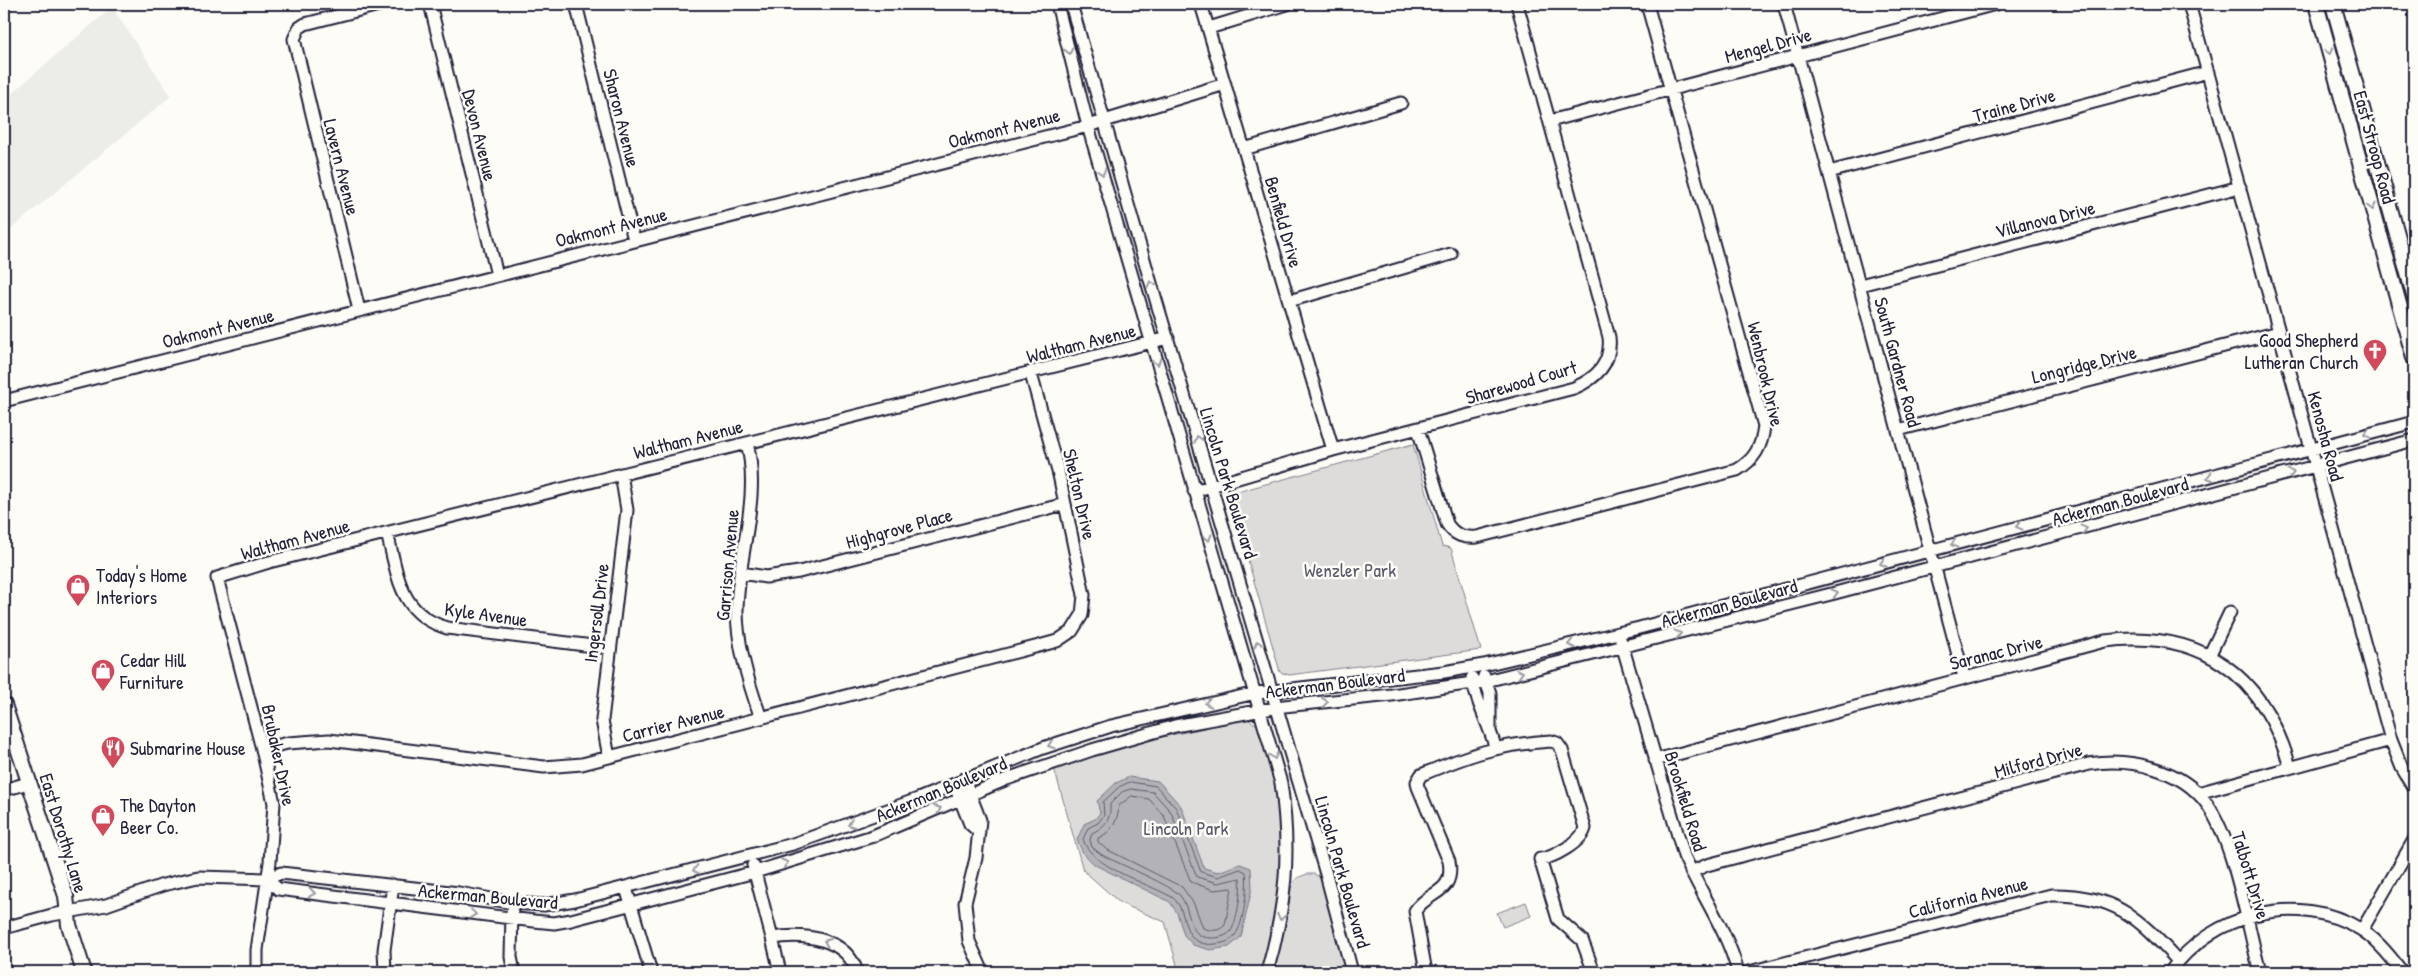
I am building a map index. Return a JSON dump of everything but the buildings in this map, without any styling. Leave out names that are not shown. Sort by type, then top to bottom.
[{"type":"main road","name":"East Stroop Road","points":[[2316,4],[2414,358]]},
{"type":"main road","name":"East Stroop Road","points":[[2333,4],[2414,295]]},
{"type":"main road","name":"East Dorothy Lane","points":[[4,705],[66,896],[69,925],[84,972]]},
{"type":"street","name":"Lavern Avenue","points":[[360,310],[294,45],[296,33],[305,24],[383,4]]},
{"type":"street","name":"Devon Avenue","points":[[430,4],[497,275]]},
{"type":"street","name":"Sharon Avenue","points":[[576,4],[634,240]]},
{"type":"street","name":"Lincoln Park Boulevard","points":[[1056,4],[1088,126],[1281,783],[1287,848],[1284,895],[1279,928],[1267,972]]},
{"type":"street","name":"Lincoln Park Boulevard","points":[[1071,4],[1326,874],[1352,972]]},
{"type":"street","name":"Benfield Drive","points":[[1202,4],[1333,450]]},
{"type":"street","points":[[1208,28],[1287,4]]},
{"type":"street","name":"Sharewood Court","points":[[1194,491],[1333,450],[1574,388],[1597,375],[1606,364],[1609,353],[1609,337],[1517,4]]},
{"type":"street","name":"Wenbrook Drive","points":[[1418,429],[1447,524],[1454,533],[1468,538],[1737,470],[1753,457],[1763,438],[1764,426],[1647,4]]},
{"type":"street","name":"South Gardner Road","points":[[1784,4],[1964,677]]},
{"type":"street","name":"Mengel Drive","points":[[1550,121],[1996,4]]},
{"type":"street","name":"Kenosha Road","points":[[2189,4],[2391,740],[2402,768],[2414,788]]},
{"type":"street","name":"Traine Drive","points":[[1829,172],[2208,72]]},
{"type":"street","name":"Oakmont Avenue","points":[[4,401],[1088,126],[1225,84]]},
{"type":"street","points":[[1244,149],[1401,103]]},
{"type":"street","name":"Villanova Drive","points":[[1860,285],[2240,187]]},
{"type":"street","points":[[1289,301],[1451,254]]},
{"type":"street","name":"Longridge Drive","points":[[1898,430],[2279,332]]},
{"type":"street","name":"Waltham Avenue","points":[[217,578],[269,562],[1031,374],[1168,338]]},
{"type":"street","name":"Shelton Drive","points":[[1031,374],[1054,453],[1084,594],[1082,616],[1078,623]]},
{"type":"street","name":"Ackerman Boulevard","points":[[4,928],[106,905],[163,885],[198,877],[267,879],[281,873],[459,893],[513,903],[544,905],[626,888],[750,856],[824,834],[1043,748],[1111,726],[1256,693],[1476,666],[1618,633],[2414,422]]},
{"type":"street","name":"Ackerman Boulevard","points":[[267,879],[278,889],[512,919],[554,922],[630,906],[755,872],[873,836],[1040,767],[1175,726],[1276,707],[1486,681],[1623,648],[2063,534],[2414,440]]},
{"type":"street","name":"Garrison Avenue","points":[[747,443],[753,475],[737,610],[742,651],[761,718]]},
{"type":"street","name":"Ingersoll Drive","points":[[608,757],[602,720],[609,648],[627,510],[621,474]]},
{"type":"street","name":"Highgrove Place","points":[[741,573],[766,577],[799,572],[1065,504]]},
{"type":"street","name":"Kyle Avenue","points":[[387,533],[405,596],[414,611],[433,624],[447,628],[609,648]]},
{"type":"street","name":"Brubaker Drive","points":[[217,578],[262,749],[274,803],[267,879],[257,950],[257,972]]},
{"type":"street","points":[[2209,656],[2230,612]]},
{"type":"street","name":"Carrier Avenue","points":[[262,749],[288,743],[329,740],[544,767],[582,764],[1056,641],[1072,631],[1078,623]]},
{"type":"street","name":"Brookfield Road","points":[[1618,633],[1684,856],[1723,928],[1732,948],[1738,972]]},
{"type":"street","name":"Saranac Drive","points":[[1655,760],[1964,677],[2105,641],[2126,639],[2170,642],[2188,646],[2209,656],[2233,672],[2258,697],[2278,730],[2290,767]]},
{"type":"street","points":[[1476,666],[1486,681],[1490,693],[1490,730]]},
{"type":"street","points":[[1476,666],[1473,684],[1482,716],[1490,730],[1495,747]]},
{"type":"street","points":[[2198,793],[2391,740]]},
{"type":"street","points":[[1426,972],[1415,911],[1446,885],[1451,870],[1450,861],[1418,787],[1418,779],[1421,775],[1454,761],[1495,747],[1551,741],[1562,750],[1585,828],[1584,832],[1557,854],[1540,859],[1558,919],[1582,940],[1594,972]]},
{"type":"street","name":"Milford Drive","points":[[1691,872],[1707,865],[2096,763],[2129,763],[2148,766],[2180,781],[2198,793]]},
{"type":"street","points":[[959,781],[965,797],[970,824],[979,832],[976,858],[965,903],[969,941],[983,972]]},
{"type":"street","points":[[4,790],[28,783]]},
{"type":"street","name":"Talbott Drive","points":[[2198,793],[2215,818],[2226,846],[2260,972]]},
{"type":"street","points":[[2362,930],[2414,840]]},
{"type":"street","points":[[750,856],[780,972]]},
{"type":"street","points":[[385,972],[384,950],[392,885]]},
{"type":"street","points":[[626,888],[651,972]]},
{"type":"street","name":"California Avenue","points":[[1749,972],[2032,898],[2059,895],[2087,897],[2121,909],[2148,928],[2178,961]]},
{"type":"street","points":[[513,903],[511,957],[514,972]]},
{"type":"street","points":[[2170,972],[2178,961],[2204,937],[2222,927],[2246,918],[2271,912],[2305,911],[2324,914],[2362,930],[2383,949],[2402,972]]},
{"type":"street","points":[[772,938],[805,936],[825,940],[846,954],[857,972]]},
{"type":"shaded area","points":[[112,7],[171,96],[4,235],[4,100]]},
{"type":"green space","name":"Wenzler Park","points":[[1413,444],[1442,546],[1451,548],[1481,650],[1289,675],[1280,672],[1229,494]]},
{"type":"green space","name":"Lincoln Park","points":[[1247,719],[1259,726],[1268,755],[1276,784],[1282,832],[1282,855],[1277,902],[1262,972],[1179,972],[1165,922],[1120,903],[1083,870],[1054,768],[1138,742]]},
{"type":"green space","points":[[1307,874],[1314,874],[1321,878],[1348,972],[1272,972],[1283,932],[1292,884],[1297,878]]},
{"type":"green space","points":[[1526,902],[1531,916],[1503,927],[1497,913]]},
{"type":"water","points":[[1129,777],[1158,781],[1181,806],[1204,868],[1218,872],[1240,864],[1251,868],[1252,888],[1241,937],[1229,947],[1210,950],[1193,945],[1184,935],[1177,913],[1170,902],[1095,865],[1083,853],[1077,840],[1084,824],[1095,819],[1100,813],[1097,801],[1116,783]]},
{"type":"place","name":"Good Shepherd Lutheran Church","points":[[2375,372]]},
{"type":"place","name":"Today's Home Interiors","points":[[78,607]]},
{"type":"place","name":"Cedar Hill Furniture","points":[[103,692]]},
{"type":"place","name":"Submarine House","points":[[113,769]]},
{"type":"place","name":"The Dayton Beer Co.","points":[[103,837]]}]
